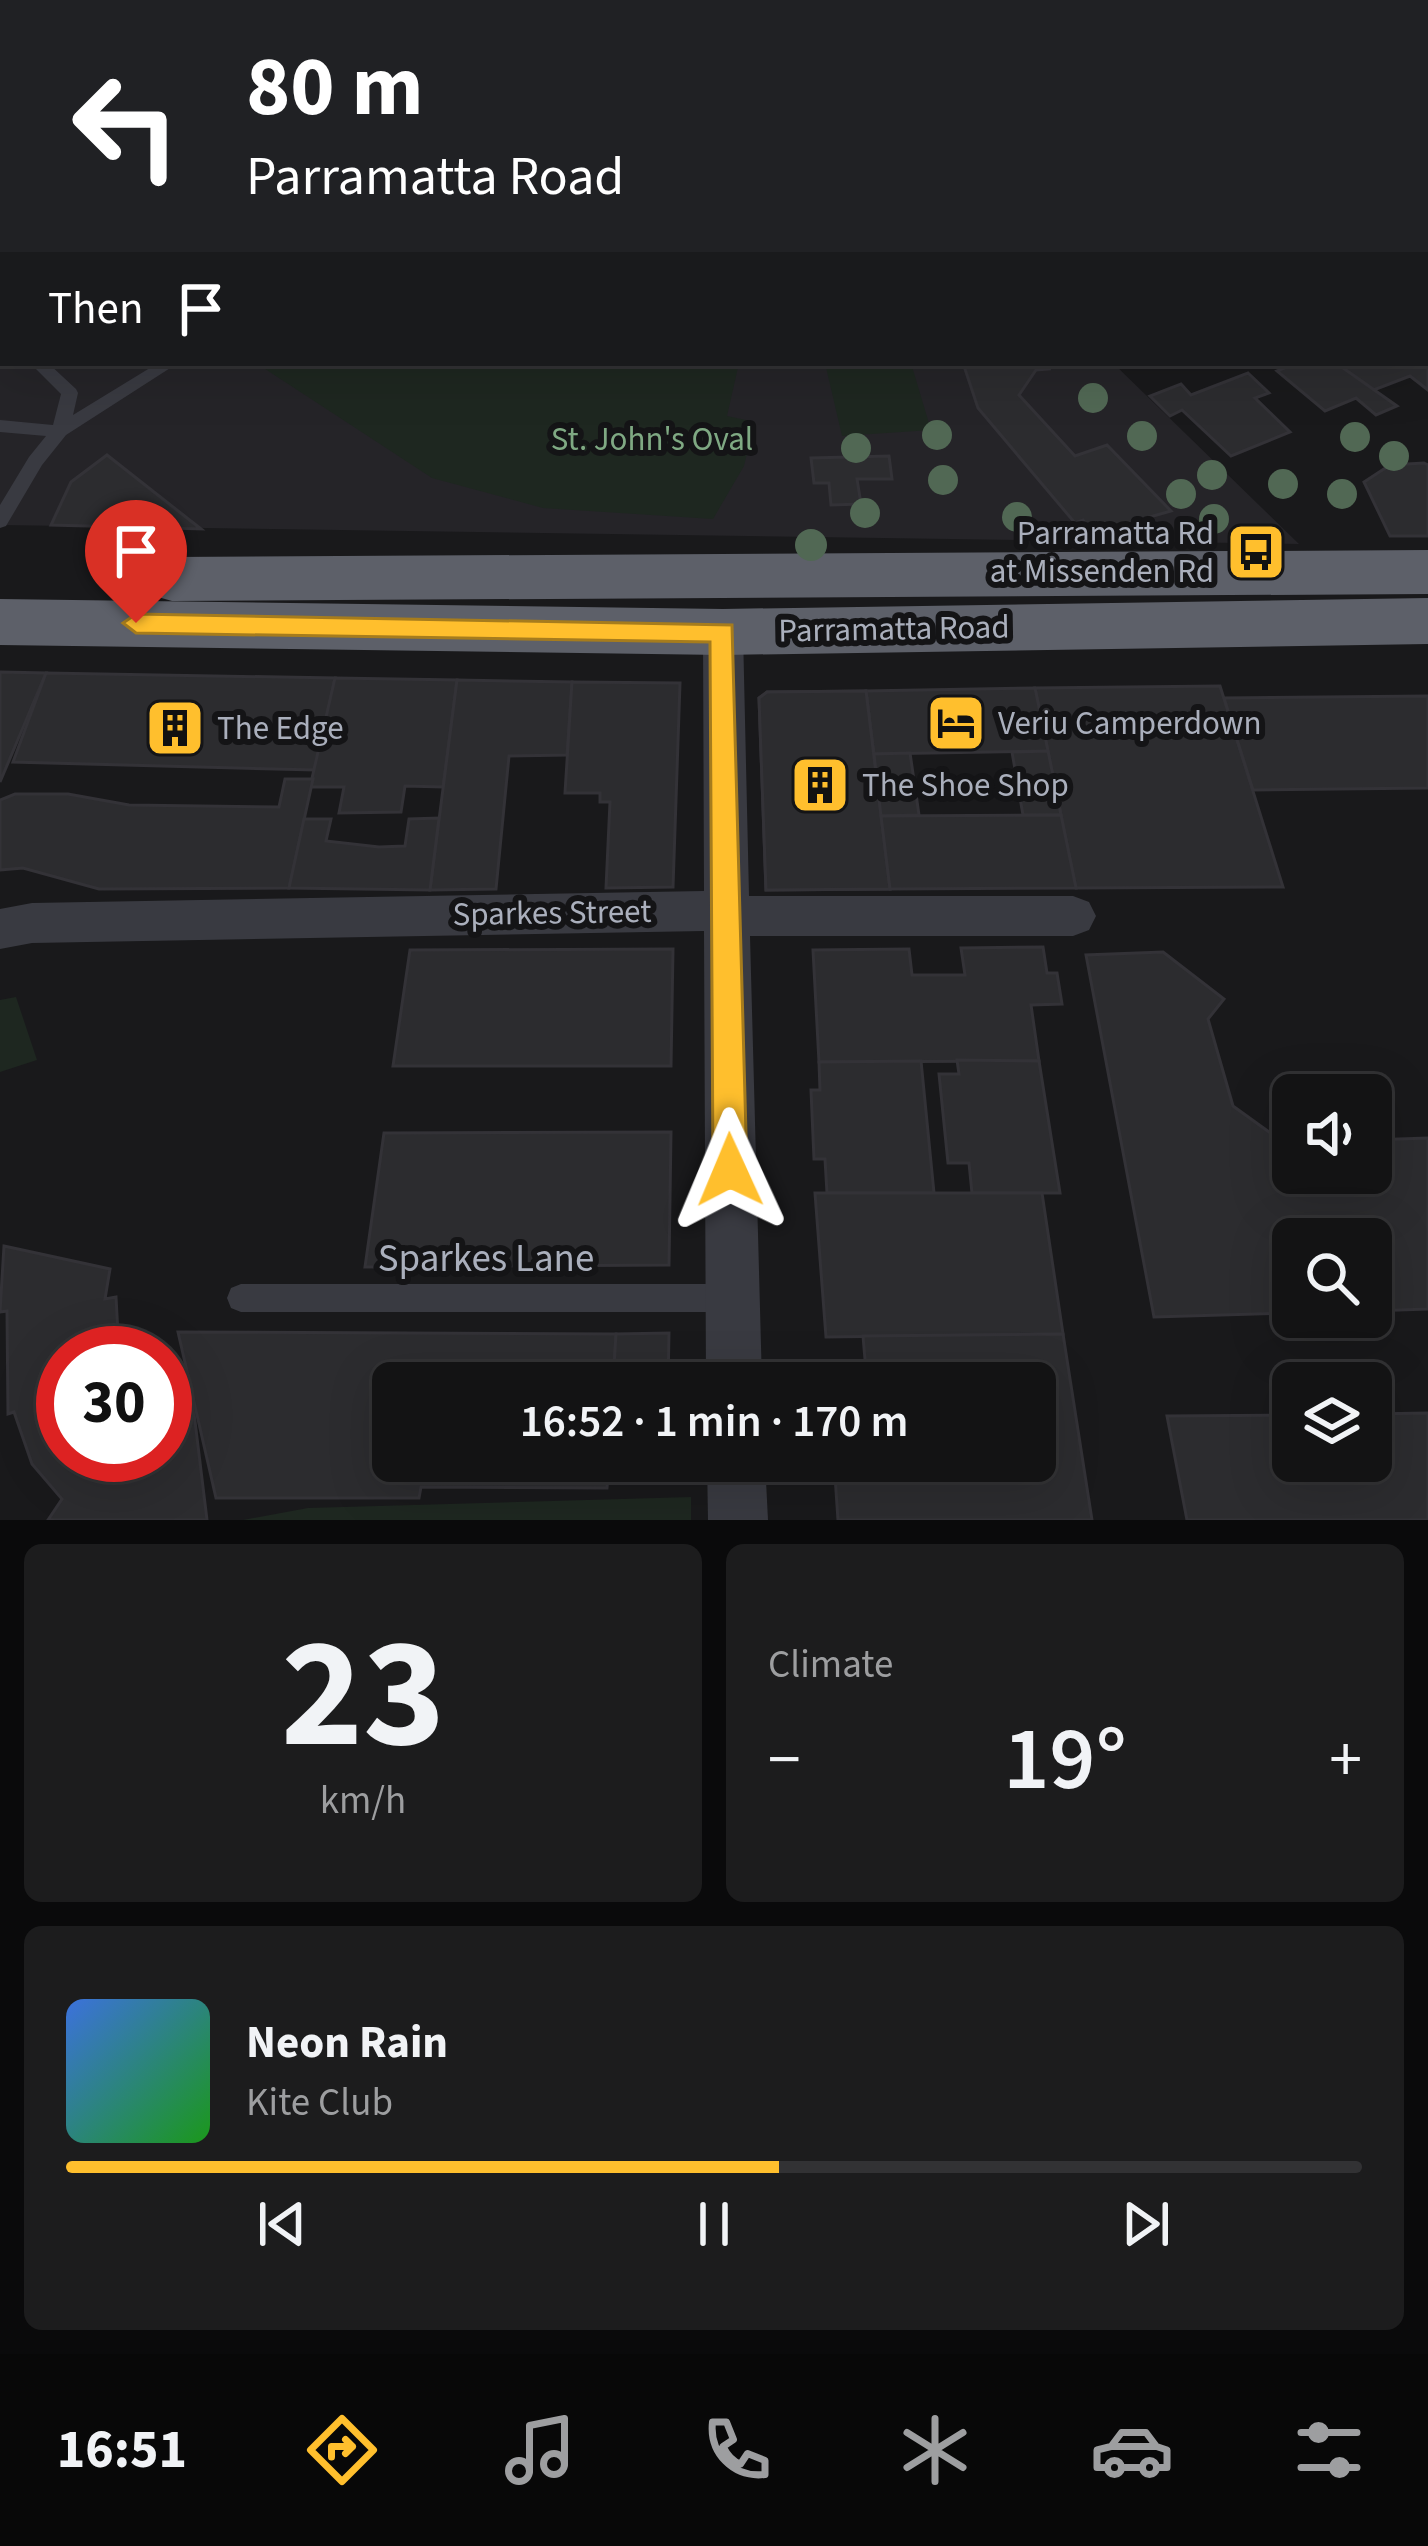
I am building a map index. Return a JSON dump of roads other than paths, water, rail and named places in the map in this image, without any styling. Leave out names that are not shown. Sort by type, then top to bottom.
[{"type":"highway","name":"Parramatta Road","points":[[0,576],[683,579],[1428,572]]},
{"type":"highway","name":"Parramatta Road","points":[[0,622],[723,632],[1428,621]]},
{"type":"street","points":[[723,632],[733,1362]]},
{"type":"street","name":"Sparkes Street","points":[[16,926],[727,914],[1073,916]]},
{"type":"street","points":[[737,1482],[738,1520]]},
{"type":"lane","points":[[41,366],[70,393],[60,431]]},
{"type":"lane","points":[[0,521],[35,460],[60,431],[165,366]]},
{"type":"lane","points":[[0,426],[60,431]]},
{"type":"lane","name":"Sparkes Lane","points":[[241,1298],[731,1298]]},
{"type":"place","name":"Parramatta Rd at Missenden Rd","points":[[1256,552]]},
{"type":"place","name":"Veriu Camperdown","points":[[956,723]]},
{"type":"place","name":"The Edge","points":[[175,728]]},
{"type":"place","name":"The Shoe Shop","points":[[820,785]]},
{"type":"park label","name":"St. John's Oval","points":[[652,439]]}]
